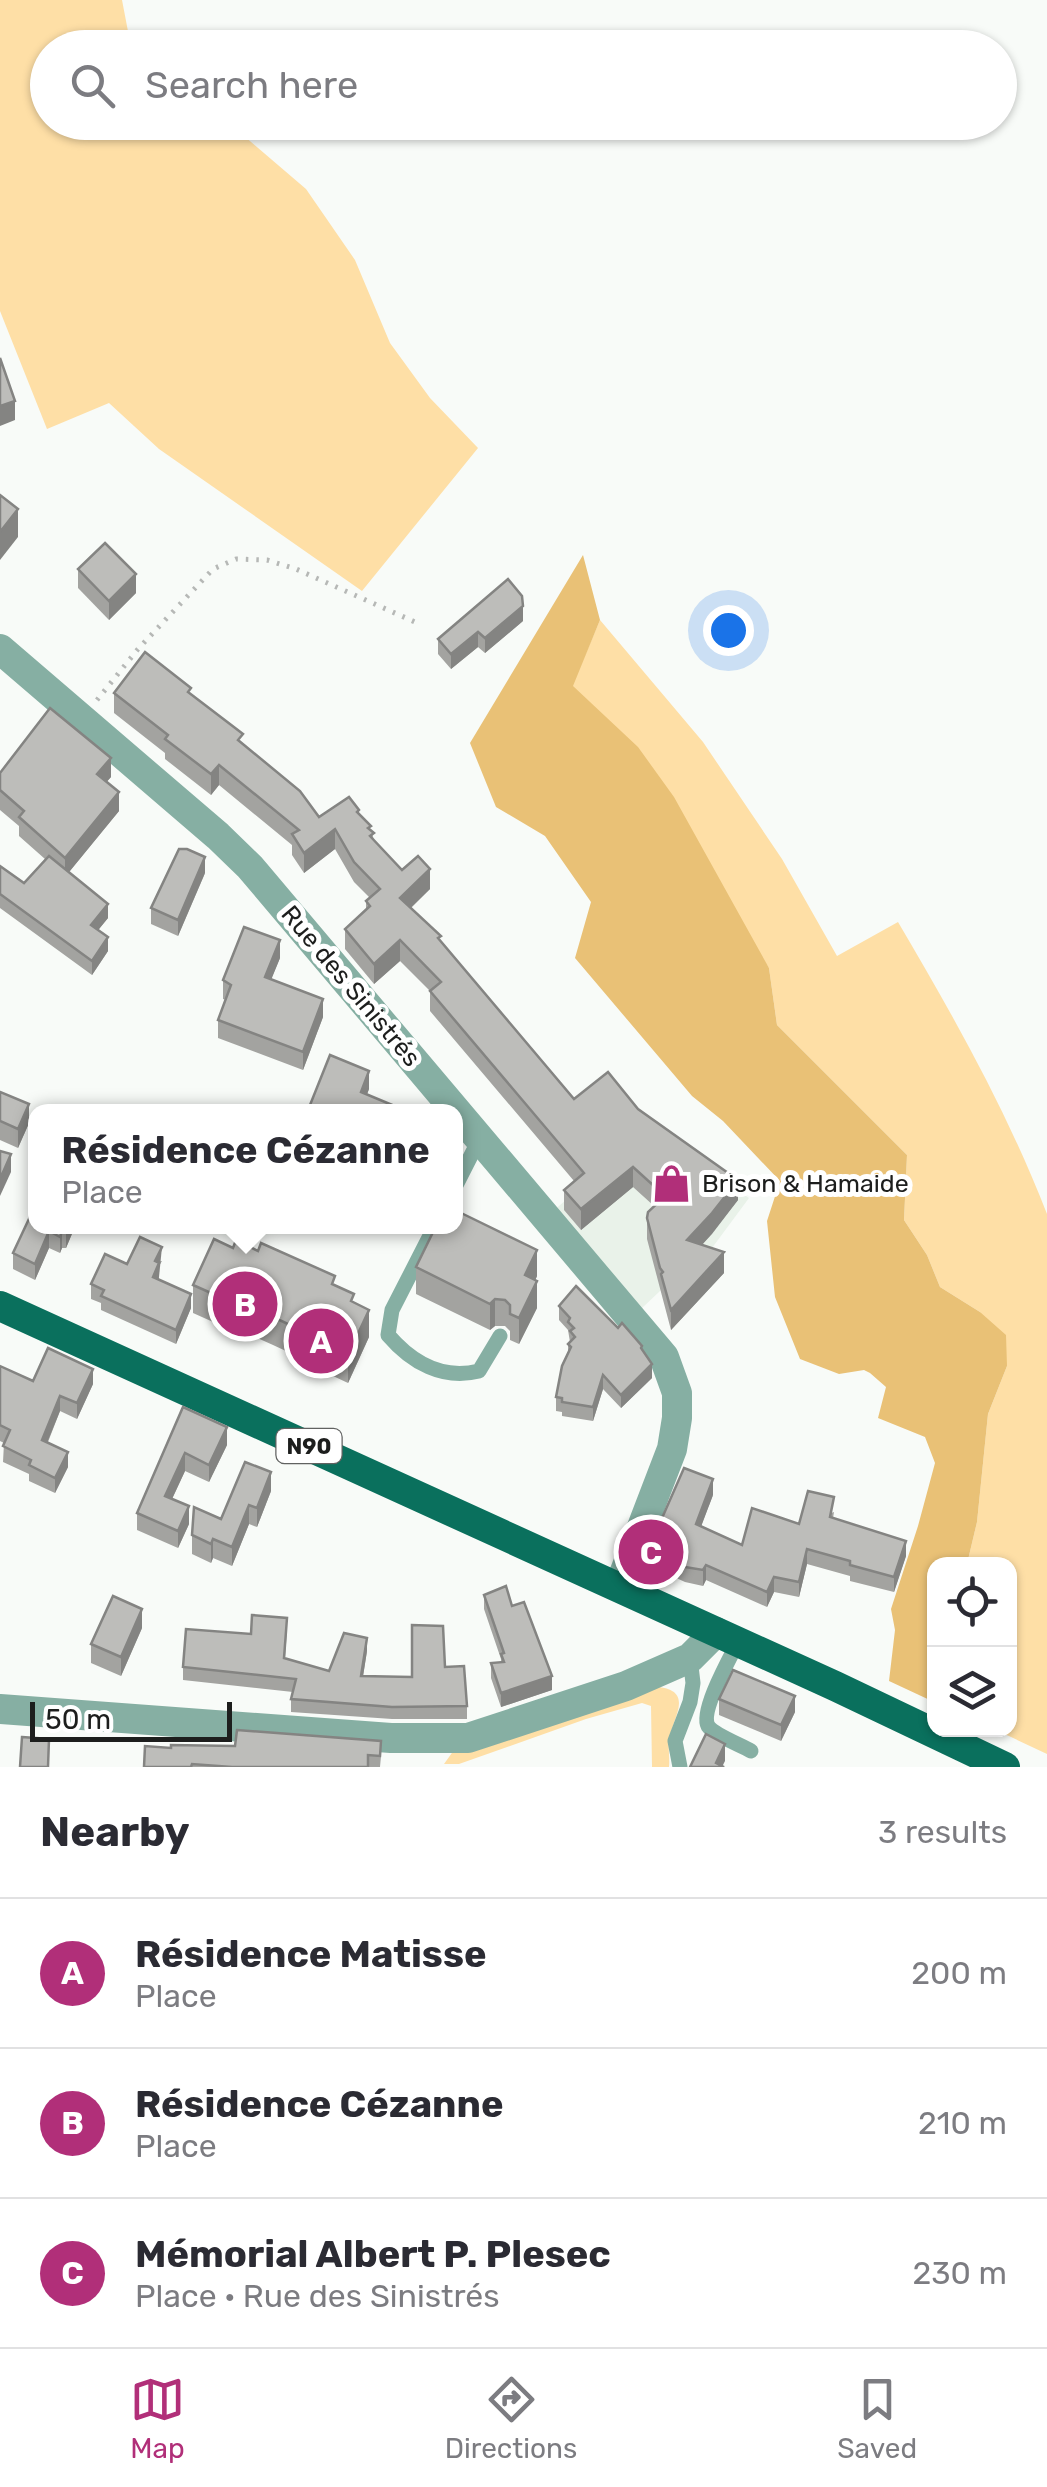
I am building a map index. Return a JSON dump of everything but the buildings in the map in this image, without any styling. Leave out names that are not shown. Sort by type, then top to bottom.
[{"type":"main road","name":"N90","points":[[0,1306],[1005,1767]]},
{"type":"street","name":"Rue des Sinistrés","points":[[0,648],[250,867],[451,1104]]},
{"type":"street","name":"Rue des Sinistrés","points":[[463,1118],[664,1357],[676,1394],[672,1449],[618,1587]]},
{"type":"street","points":[[0,1709],[391,1738],[468,1738],[626,1686],[727,1637]]},
{"type":"lane","points":[[463,1171],[480,1138]]},
{"type":"lane","points":[[431,1234],[392,1310],[388,1335],[403,1352],[428,1366],[462,1375],[480,1370],[500,1336]]},
{"type":"lane","points":[[727,1637],[706,1712],[708,1725],[751,1750]]},
{"type":"lane","points":[[680,1767],[675,1741],[690,1702],[690,1658]]},
{"type":"path","points":[[83,718],[138,649],[213,569],[236,559],[267,560],[296,569],[415,622]]},
{"type":"shaded area","points":[[0,0],[122,0],[128,30],[30,30],[30,140],[249,140],[306,189],[355,260],[390,343],[430,398],[478,448],[362,591],[159,449],[109,403],[47,429],[0,311]]},
{"type":"shaded area","points":[[583,555],[600,620],[573,686],[638,747],[674,797],[769,968],[777,1025],[907,1155],[904,1220],[927,1255],[940,1287],[980,1312],[1006,1335],[1007,1366],[988,1414],[977,1522],[969,1557],[927,1557],[927,1699],[889,1681],[895,1630],[891,1609],[935,1463],[925,1437],[878,1418],[886,1387],[870,1373],[864,1370],[839,1374],[800,1359],[775,1297],[767,1221],[780,1181],[723,1121],[692,1096],[575,958],[591,902],[545,836],[496,807],[470,743]]},
{"type":"shaded area","points":[[600,620],[703,742],[782,859],[837,956],[898,922],[979,1065],[1015,1138],[1047,1214],[1047,1754],[1011,1737],[1017,1737],[1017,1557],[969,1557],[977,1522],[988,1414],[1007,1366],[980,1312],[940,1287],[927,1255],[904,1220],[907,1155],[777,1025],[769,968],[572,686]]},
{"type":"shaded area","points":[[649,1130],[749,1198],[709,1252],[678,1274],[642,1308],[553,1211]]},
{"type":"shaded area","points":[[659,1687],[670,1690],[679,1700],[669,1741],[669,1767],[652,1767],[651,1706],[642,1703],[459,1764],[444,1764],[454,1750]]},
{"type":"place","name":"Brison & Hamaide","points":[[672,1183]]},
{"type":"place","name":"Résidence Cézanne","points":[[245,1304]]},
{"type":"place","name":"Résidence Matisse","points":[[321,1341]]},
{"type":"place","name":"Mémorial Albert P. Plesec","points":[[651,1552]]}]
